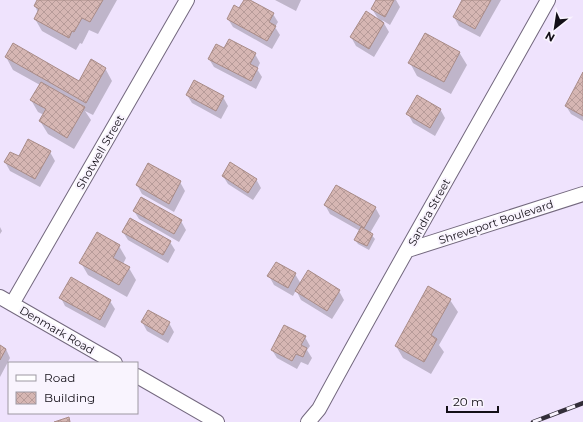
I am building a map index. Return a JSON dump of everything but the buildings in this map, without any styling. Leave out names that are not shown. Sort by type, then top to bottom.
[{"type":"street","name":"Shotwell Street","points":[[6,300],[187,0]]},
{"type":"street","name":"Sandra Street","points":[[308,422],[319,409],[373,309],[408,250],[548,0]]},
{"type":"street","name":"Shreveport Boulevard","points":[[408,250],[583,194]]},
{"type":"street","name":"Denmark Road","points":[[6,300],[113,362]]},
{"type":"street","points":[[138,377],[217,422]]},
{"type":"railway","points":[[533,422],[583,403]]}]
